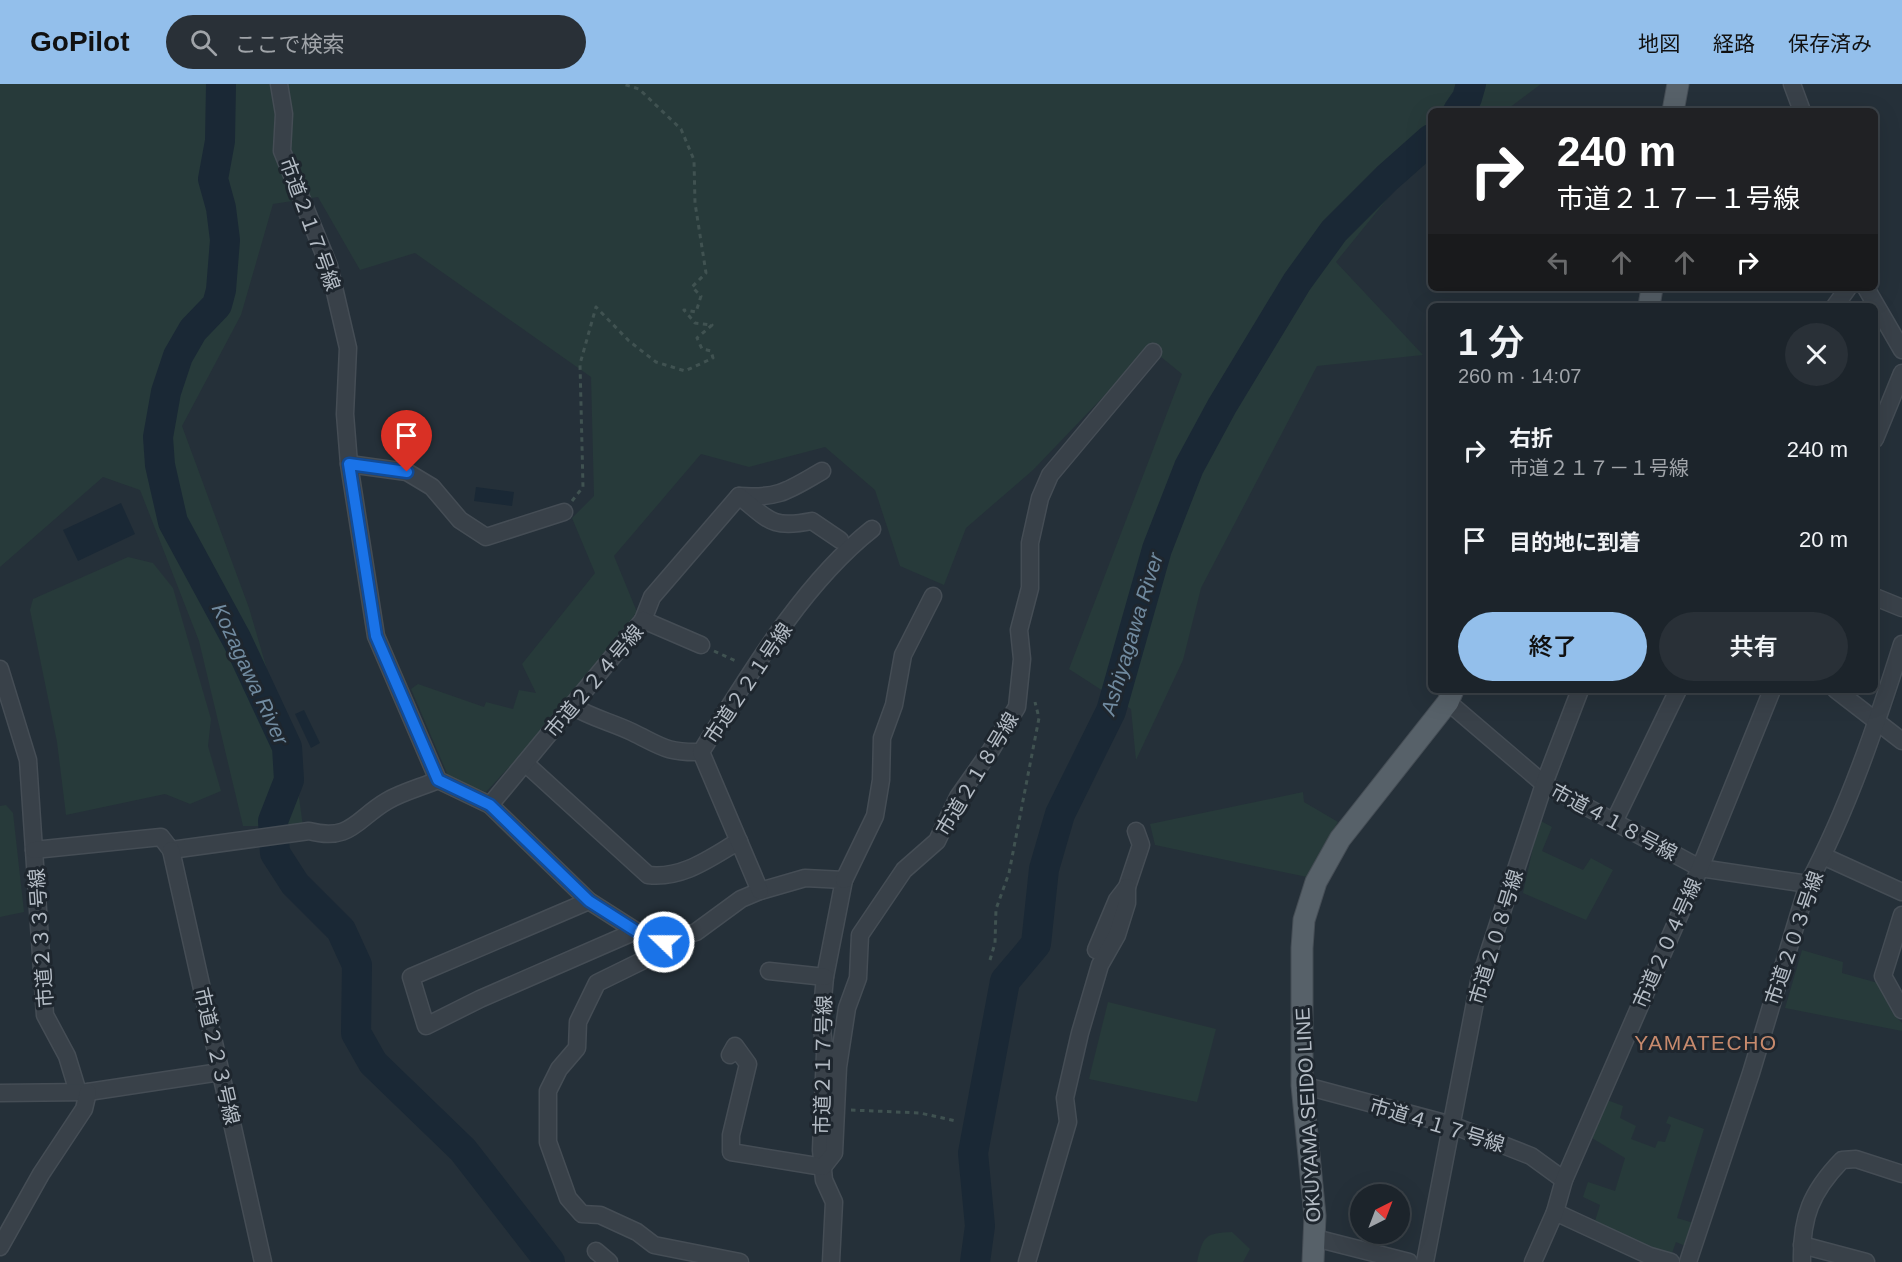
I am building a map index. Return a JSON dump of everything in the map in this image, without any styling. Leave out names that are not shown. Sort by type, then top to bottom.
[{"type":"main road","points":[[1674,108],[1678,84]]},
{"type":"main road","name":"OKUYAMA SEIDO LINE","points":[[1313,1262],[1315,1238],[1302,1085],[1304,920],[1316,882],[1340,839],[1450,696]]},
{"type":"street","name":"市道２１７号線","points":[[279,84],[284,114],[282,151],[329,266],[348,348],[345,414],[349,464],[376,636],[438,780]]},
{"type":"street","points":[[1792,84],[1801,108]]},
{"type":"street","points":[[1878,309],[1902,350]]},
{"type":"street","name":"市道２１８号線","points":[[823,1167],[834,1153],[838,1067],[847,1008],[858,978],[860,935],[904,870],[938,841],[958,797],[992,750],[1017,707],[1022,659],[1019,630],[1030,588],[1030,543],[1040,498],[1050,475],[1153,352]]},
{"type":"street","points":[[1878,432],[1902,373]]},
{"type":"street","points":[[349,464],[407,472],[432,488],[460,520],[486,537],[564,512]]},
{"type":"street","points":[[742,492],[764,498],[783,493],[822,471]]},
{"type":"street","points":[[742,492],[774,523],[788,526],[812,521],[840,540]]},
{"type":"street","points":[[643,620],[652,597],[742,492]]},
{"type":"street","name":"市道２２１号線","points":[[760,891],[701,752],[754,669],[819,580],[850,547],[872,529]]},
{"type":"street","name":"市道２１７号線","points":[[831,1262],[834,1202],[824,1180],[821,1150],[825,1054],[821,1020],[825,977],[844,880],[875,816],[881,780],[882,738],[894,705],[903,654],[933,596]]},
{"type":"street","points":[[1878,598],[1902,608]]},
{"type":"street","name":"市道２２４号線","points":[[490,805],[643,620],[701,645]]},
{"type":"street","name":"市道２０３号線","points":[[1688,1262],[1751,1073],[1808,884],[1823,856],[1878,722],[1902,645]]},
{"type":"street","name":"市道２３３号線","points":[[0,669],[28,760],[45,1015],[83,1092]]},
{"type":"street","name":"市道２０８号線","points":[[1425,1262],[1479,982],[1544,784],[1579,693]]},
{"type":"street","points":[[1614,822],[1677,693]]},
{"type":"street","name":"市道２０４号線","points":[[1533,1262],[1555,1212],[1564,1180],[1700,868],[1771,693]]},
{"type":"street","points":[[1840,693],[1902,741]]},
{"type":"street","name":"市道４１８号線","points":[[1450,696],[1544,784],[1700,868],[1808,884]]},
{"type":"street","points":[[572,706],[593,719],[631,731],[651,744],[677,753],[701,752]]},
{"type":"street","points":[[525,763],[648,875],[666,877],[685,871],[739,841]]},
{"type":"street","points":[[34,850],[161,837],[171,850],[309,831],[328,836],[357,825],[386,801],[438,780],[490,805],[589,901],[636,931],[664,942]]},
{"type":"street","points":[[1028,1262],[1068,1122],[1065,1098],[1080,1033],[1100,965],[1120,925],[1127,903],[1127,887],[1141,845],[1136,831]]},
{"type":"street","name":"市道２２３号線","points":[[171,850],[263,1262]]},
{"type":"street","points":[[1823,856],[1902,892]]},
{"type":"street","points":[[729,1261],[654,1245],[637,1232],[600,1215],[582,1214],[568,1198],[548,1142],[548,1091],[559,1070],[577,1048],[578,1022],[597,983],[650,957],[664,942],[696,932],[741,899],[760,891],[805,878],[844,880]]},
{"type":"street","points":[[589,901],[411,977],[426,1026],[480,999],[636,931]]},
{"type":"street","points":[[1901,924],[1884,976],[1902,1010]]},
{"type":"street","points":[[769,971],[825,977]]},
{"type":"street","points":[[730,1055],[735,1046],[748,1064],[731,1135],[731,1152],[823,1167]]},
{"type":"street","points":[[0,1093],[83,1092],[220,1072]]},
{"type":"street","name":"市道４１７号線","points":[[1302,1085],[1452,1125],[1532,1156],[1564,1180]]},
{"type":"street","points":[[0,1247],[41,1174],[84,1109],[83,1092]]},
{"type":"street","points":[[1803,1262],[1805,1217],[1821,1182],[1842,1160],[1856,1159],[1902,1174]]},
{"type":"street","points":[[1555,1212],[1650,1256],[1671,1262]]},
{"type":"street","points":[[822,1262],[831,1233]]},
{"type":"street","points":[[1315,1238],[1409,1262]]},
{"type":"street","points":[[1802,1245],[1866,1262]]},
{"type":"path","points":[[564,512],[583,487],[580,364],[596,307],[629,341],[656,362],[685,371],[713,358],[711,351],[702,348],[697,338],[712,326],[695,323],[684,310],[696,312],[701,296],[692,287],[706,273],[695,203],[693,160],[681,129],[639,89],[622,84]]},
{"type":"path","points":[[701,645],[754,669]]},
{"type":"path","points":[[990,960],[995,943],[996,909],[1009,873],[1039,718],[1030,686],[1020,679]]},
{"type":"path","points":[[837,1108],[920,1113],[956,1120]]},
{"type":"shaded area","points":[[0,84],[1541,84],[1509,108],[1428,108],[1428,162],[1405,177],[1336,262],[1423,355],[1317,366],[1201,588],[1183,660],[1136,760],[1131,709],[1069,669],[1182,374],[1150,348],[1033,470],[966,528],[944,585],[900,566],[875,490],[825,447],[749,467],[701,454],[614,556],[637,612],[550,723],[486,792],[449,778],[411,689],[418,684],[484,707],[486,702],[513,709],[519,690],[536,693],[522,664],[595,573],[572,518],[594,496],[591,377],[415,253],[360,270],[318,197],[273,204],[241,315],[182,426],[249,608],[294,762],[303,826],[243,826],[199,641],[140,490],[103,477],[0,567]]},
{"type":"shaded area","points":[[128,557],[153,563],[173,588],[211,719],[208,746],[221,791],[190,804],[165,794],[66,815],[57,742],[30,610],[33,599]]},
{"type":"shaded area","points":[[1303,792],[1304,802],[1338,822],[1307,877],[1155,845],[1150,824]]},
{"type":"shaded area","points":[[6,805],[13,813],[24,912],[0,917],[0,806]]},
{"type":"shaded area","points":[[1539,820],[1552,827],[1542,851],[1583,870],[1591,858],[1613,870],[1586,920],[1523,893]]},
{"type":"shaded area","points":[[1802,950],[1843,962],[1842,973],[1878,983],[1892,1012],[1902,1023],[1902,1031],[1785,1008]]},
{"type":"shaded area","points":[[1108,1002],[1216,1029],[1197,1102],[1089,1079]]},
{"type":"shaded area","points":[[1607,1100],[1623,1106],[1620,1118],[1636,1126],[1631,1139],[1655,1148],[1658,1141],[1665,1142],[1671,1125],[1666,1123],[1669,1116],[1704,1129],[1677,1218],[1697,1224],[1688,1247],[1676,1242],[1671,1256],[1595,1221],[1600,1205],[1583,1197],[1588,1182],[1615,1191],[1625,1158],[1592,1138]]},
{"type":"shaded area","points":[[1232,1232],[1250,1249],[1243,1262],[1197,1262],[1201,1246],[1207,1238],[1216,1233]]},
{"type":"water","points":[[476,487],[514,492],[512,506],[474,501]]},
{"type":"water","points":[[121,503],[135,534],[78,561],[63,530]]},
{"type":"water","points":[[304,710],[320,743],[311,748],[295,714]]},
{"type":"waterway","name":"Kozagawa River","points":[[221,84],[220,141],[213,179],[221,208],[225,240],[221,290],[217,305],[193,330],[178,356],[166,392],[158,437],[160,465],[173,522],[237,640],[287,747],[289,780],[273,821],[275,853],[295,884],[341,930],[357,965],[356,1033],[373,1063],[463,1150],[550,1262]]},
{"type":"waterway","name":"Ashiyagawa River","points":[[1460,108],[1467,98],[1471,84]]},
{"type":"waterway","name":"Ashiyagawa River","points":[[975,1262],[980,1226],[973,1153],[1005,981],[1036,944],[1044,869],[1060,814],[1111,711],[1157,549],[1189,467],[1222,406],[1297,282],[1334,231],[1387,178],[1428,142]]},
{"type":"district","name":"YAMATECHO","points":[[1706,1043]]},
{"type":"route","points":[[407,472],[349,464],[376,636],[438,780],[490,805],[589,901],[636,931],[664,942]]}]
